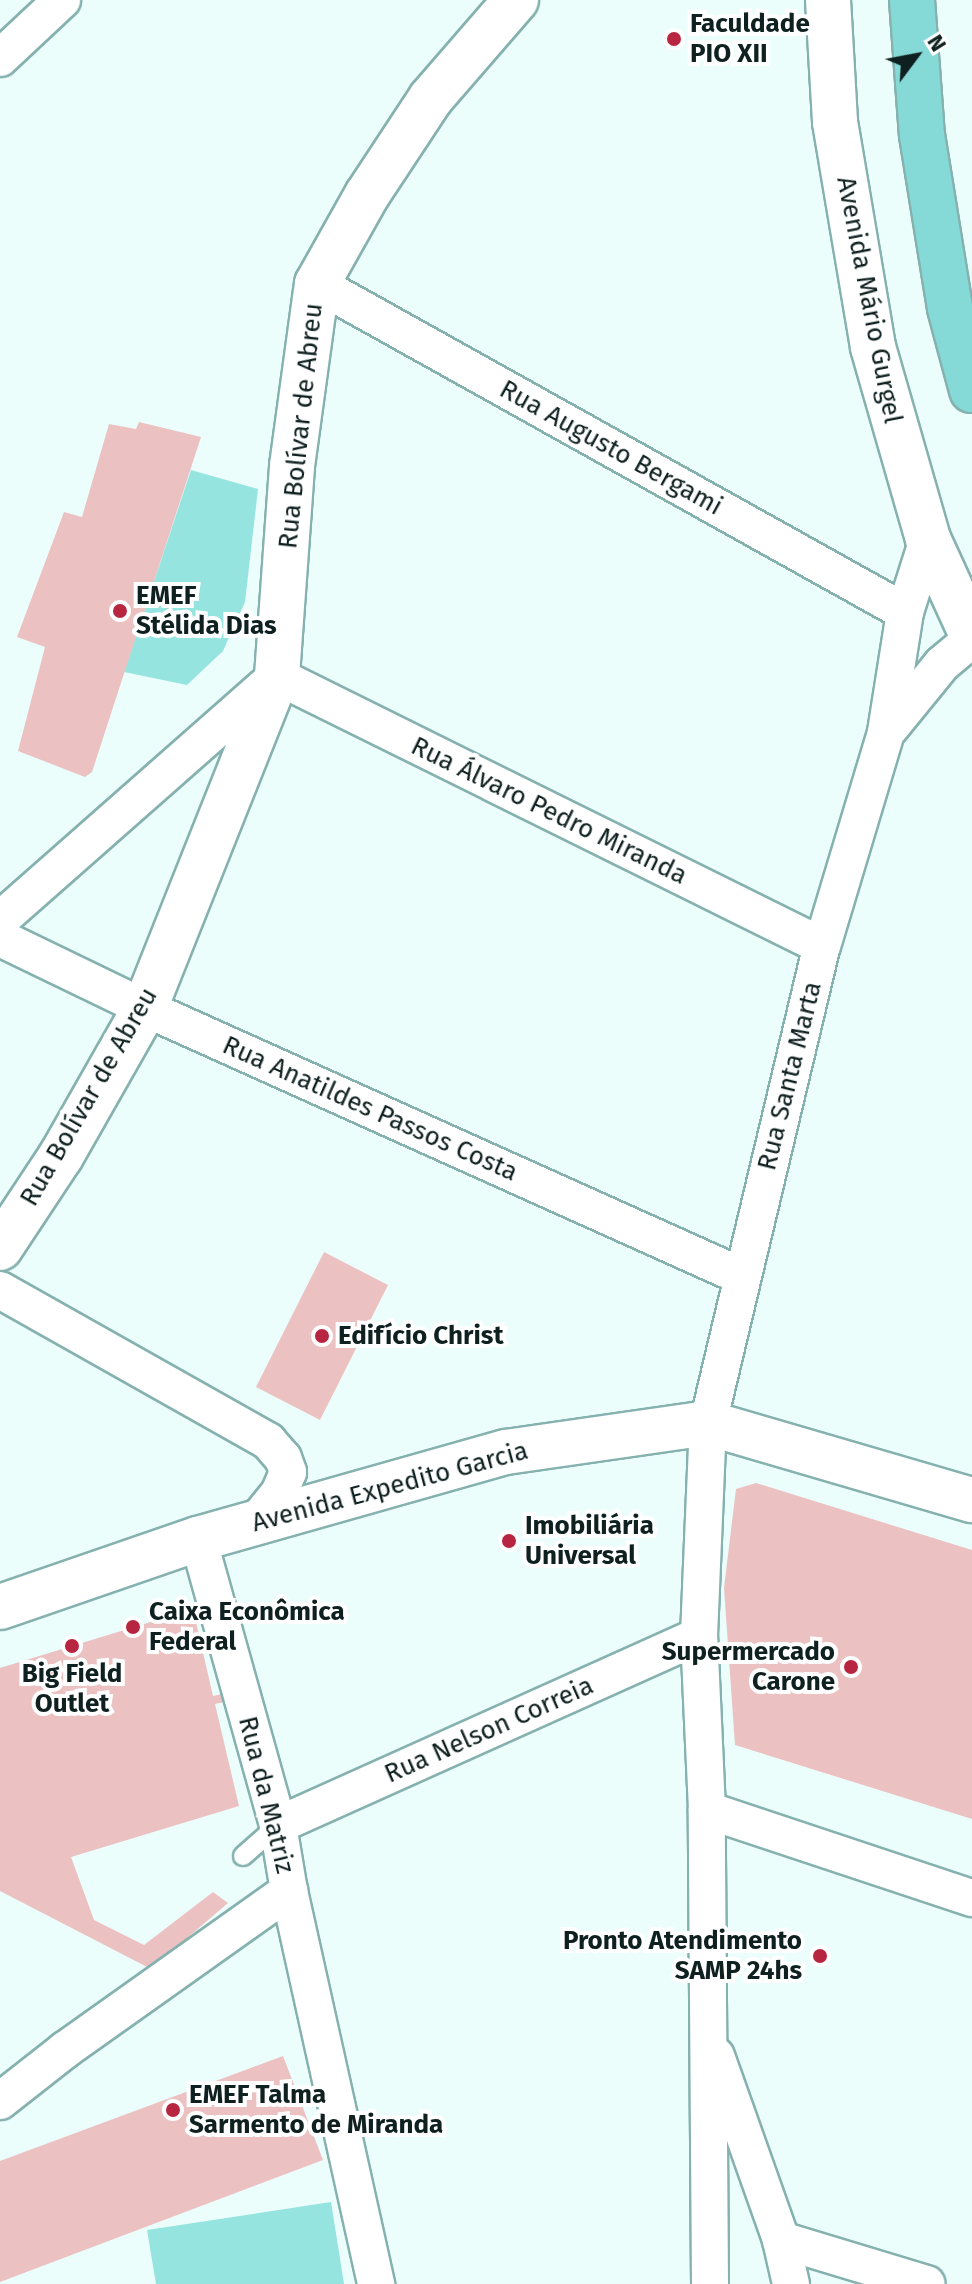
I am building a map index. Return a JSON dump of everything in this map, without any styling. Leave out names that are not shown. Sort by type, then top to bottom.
[{"type":"main road","name":"Rua Bolívar de Abreu","points":[[0,1248],[61,1156],[145,1008],[277,676],[292,466],[317,284],[367,195],[431,98],[516,0]]},
{"type":"main road","name":"Avenida Mário Gurgel","points":[[828,0],[835,122],[873,347],[928,539],[972,637]]},
{"type":"main road","points":[[912,0],[924,151],[950,308],[972,390]]},
{"type":"main road","name":"Avenida Expedito Garcia","points":[[0,1607],[256,1521],[506,1452],[708,1423],[972,1500]]},
{"type":"street","points":[[0,58],[62,0]]},
{"type":"street","name":"Rua Augusto Bergami","points":[[317,284],[905,612]]},
{"type":"street","name":"Rua Santa Marta","points":[[710,2284],[707,1810],[699,1636],[708,1423],[822,946],[886,732],[905,612],[928,539]]},
{"type":"street","name":"Rua Santa Marta","points":[[886,732],[942,664],[972,637]]},
{"type":"street","points":[[0,920],[277,676]]},
{"type":"street","name":"Rua Álvaro Pedro Miranda","points":[[277,676],[822,946]]},
{"type":"street","name":"Rua Anatildes Passos Costa","points":[[0,938],[145,1008],[741,1276]]},
{"type":"street","points":[[0,1290],[268,1441],[283,1458],[288,1472],[279,1493],[256,1521]]},
{"type":"street","name":"Rua da Matriz","points":[[0,2101],[65,2050],[289,1891],[278,1825],[198,1539]]},
{"type":"street","name":"Rua Nelson Correia","points":[[278,1825],[699,1636]]},
{"type":"street","points":[[707,1810],[972,1898]]},
{"type":"street","points":[[289,1891],[376,2284]]},
{"type":"street","points":[[706,2028],[781,2240],[791,2284]]},
{"type":"street","points":[[781,2240],[927,2284]]},
{"type":"lane","points":[[243,1856],[278,1825]]},
{"type":"shaded area","points":[[191,470],[258,489],[245,602],[223,651],[187,685],[124,672]]},
{"type":"shaded area","points":[[331,2202],[344,2284],[156,2284],[147,2230]]},
{"type":"building","points":[[139,422],[201,437],[92,772],[85,777],[18,751],[45,647],[17,637],[64,512],[82,517],[109,424],[136,429]]},
{"type":"building","name":"Edifício Christ","points":[[324,1252],[388,1285],[320,1420],[256,1387]]},
{"type":"building","name":"Supermercado Carone","points":[[756,1483],[972,1550],[972,1819],[735,1745],[724,1588],[736,1489]]},
{"type":"building","points":[[193,1609],[213,1696],[222,1694],[224,1702],[215,1704],[239,1806],[71,1857],[94,1920],[144,1945],[213,1892],[228,1903],[151,1969],[0,1891],[0,1668]]},
{"type":"building","points":[[283,2056],[323,2160],[0,2282],[0,2161]]},
{"type":"place","name":"Faculdade PIO XII","points":[[674,39]]},
{"type":"place","name":"EMEF Stélida Dias","points":[[120,611]]},
{"type":"place","name":"Edifício Christ","points":[[322,1336]]},
{"type":"place","name":"Imobiliária Universal","points":[[509,1541]]},
{"type":"place","name":"Caixa Econômica Federal","points":[[133,1627]]},
{"type":"place","name":"Big Field Outlet","points":[[72,1646]]},
{"type":"place","name":"Supermercado Carone","points":[[851,1667]]},
{"type":"place","name":"Pronto Atendimento SAMP 24hs","points":[[820,1956]]},
{"type":"place","name":"EMEF Talma Sarmento de Miranda","points":[[173,2110]]}]
